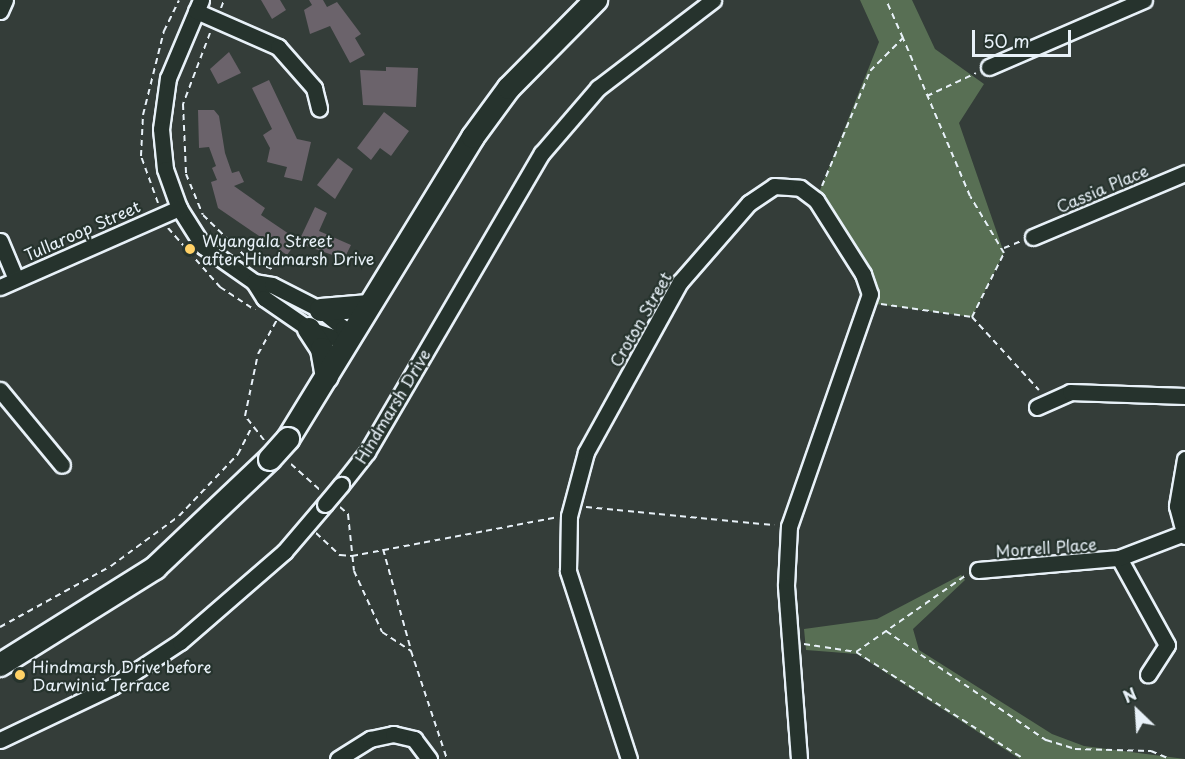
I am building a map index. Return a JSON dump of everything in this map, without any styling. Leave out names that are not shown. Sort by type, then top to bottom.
[{"type":"main road","points":[[0,665],[155,568],[278,450],[327,377],[473,137],[517,79],[596,0]]},
{"type":"main road","points":[[327,377],[315,319],[369,306]]},
{"type":"street","points":[[0,11],[5,0]]},
{"type":"street","name":"Hindmarsh Drive","points":[[0,740],[113,686],[180,642],[284,552],[368,452],[542,153],[598,88],[713,0]]},
{"type":"street","points":[[989,67],[1144,0]]},
{"type":"street","points":[[320,108],[295,61],[278,47],[216,20],[198,5],[168,78],[161,129],[165,169],[179,208],[203,246],[254,282],[264,298],[343,328],[348,342]]},
{"type":"street","name":"Cassia Place","points":[[1033,237],[1185,173]]},
{"type":"street","name":"Croton Street","points":[[629,759],[568,571],[570,511],[586,452],[680,282],[749,203],[774,186],[800,188],[816,200]]},
{"type":"street","points":[[799,759],[791,643],[789,526],[869,303],[866,279],[816,200]]},
{"type":"street","name":"Tullaroop Street","points":[[0,287],[179,208]]},
{"type":"street","points":[[0,241],[16,279]]},
{"type":"street","points":[[254,282],[272,285],[348,342]]},
{"type":"street","points":[[0,390],[62,465]]},
{"type":"street","points":[[1037,407],[1070,392],[1185,396]]},
{"type":"street","points":[[1185,459],[1177,506],[1185,534]]},
{"type":"street","name":"Morrell Place","points":[[978,570],[1119,558],[1185,534]]},
{"type":"street","points":[[1119,558],[1167,645],[1148,674]]},
{"type":"street","points":[[338,759],[370,739],[393,734],[414,739],[429,759]]},
{"type":"path","points":[[224,0],[183,104],[186,174],[203,215],[247,258],[279,273]]},
{"type":"path","points":[[886,0],[970,196],[1004,248]]},
{"type":"path","points":[[816,200],[870,71],[903,38]]},
{"type":"path","points":[[927,96],[989,67]]},
{"type":"path","points":[[972,317],[1004,248],[1033,237]]},
{"type":"path","points":[[869,303],[972,317],[1039,390],[1037,407]]},
{"type":"path","points":[[274,323],[258,354],[245,416],[250,428],[278,450],[348,514],[354,571],[382,632],[411,651]]},
{"type":"path","points":[[0,627],[111,566],[179,516],[238,454],[250,428]]},
{"type":"path","points":[[307,525],[340,555],[352,556],[570,511],[789,526]]},
{"type":"path","points":[[383,549],[411,651],[447,759]]},
{"type":"path","points":[[856,652],[978,570]]},
{"type":"path","points":[[886,631],[1046,740],[1075,749],[1150,750],[1170,759]]},
{"type":"path","points":[[791,643],[856,652],[1024,759]]},
{"type":"green space","points":[[860,0],[912,0],[935,49],[984,84],[959,123],[1004,253],[972,317],[869,303],[816,200],[879,42]]},
{"type":"green space","points":[[961,575],[965,580],[913,629],[919,650],[1052,734],[1084,746],[1185,759],[1020,759],[857,654],[806,650],[804,629],[877,619]]},
{"type":"building","points":[[261,0],[280,0],[286,10],[272,19]]},
{"type":"building","points":[[309,0],[323,0],[327,7],[337,2],[361,34],[355,38],[365,55],[350,63],[330,26],[310,34],[304,10],[312,5]]},
{"type":"building","points":[[229,52],[241,73],[218,84],[210,69]]},
{"type":"building","points":[[386,67],[418,68],[416,107],[363,105],[360,70],[386,71]]},
{"type":"building","points":[[269,80],[297,139],[311,142],[302,181],[284,177],[287,167],[267,162],[270,148],[263,135],[272,129],[252,88]]},
{"type":"building","points":[[198,110],[214,110],[219,116],[225,153],[232,173],[239,171],[244,182],[234,186],[265,208],[261,215],[298,240],[287,255],[218,208],[211,182],[217,180],[212,168],[216,166],[209,147],[199,148]]},
{"type":"building","points":[[384,112],[409,131],[391,156],[380,148],[371,160],[357,148]]},
{"type":"building","points":[[338,158],[353,169],[335,199],[317,185]]},
{"type":"building","points":[[315,207],[327,213],[319,231],[351,245],[344,259],[298,243]]},
{"type":"place","name":"Wyangala Street after Hindmarsh Drive","points":[[190,249]]},
{"type":"place","name":"Hindmarsh Drive before Darwinia Terrace","points":[[20,675]]}]
